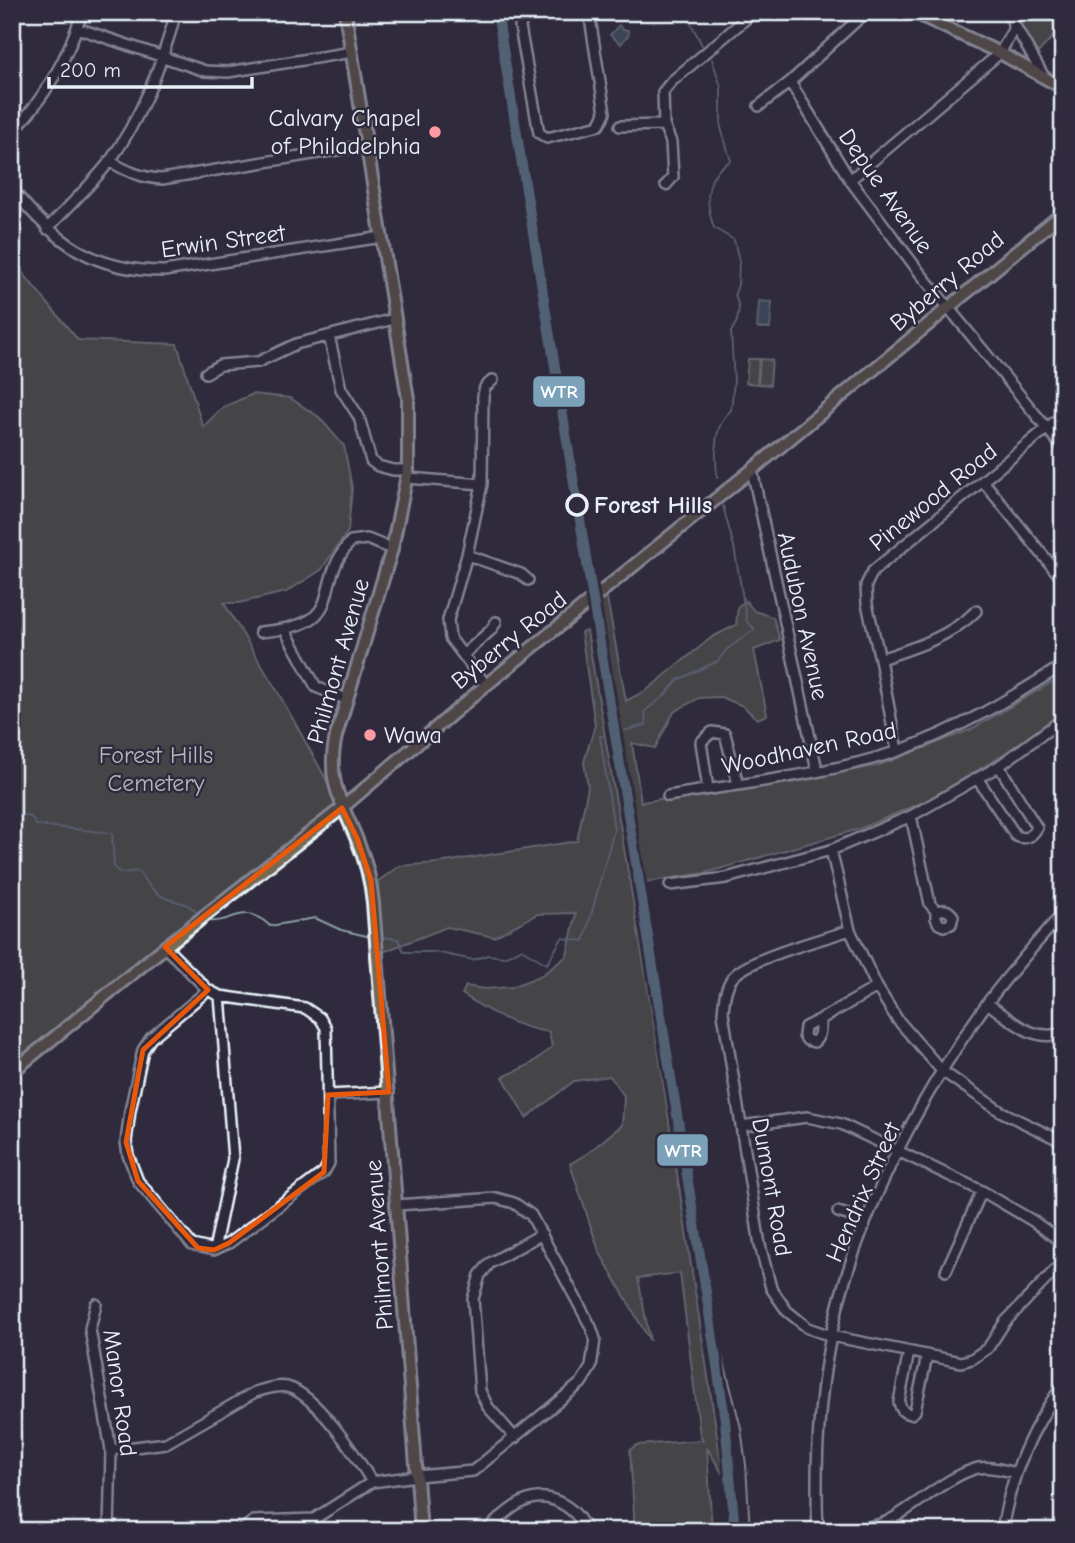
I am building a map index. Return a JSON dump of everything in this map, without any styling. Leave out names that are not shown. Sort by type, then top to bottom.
[{"type":"main road","name":"Philmont Avenue","points":[[345,12],[408,399],[408,474],[392,549],[346,699],[333,755],[334,786],[357,838],[371,880],[421,1531]]},
{"type":"main road","points":[[913,12],[1000,53],[1063,88]]},
{"type":"main road","name":"Byberry Road","points":[[12,1072],[342,808],[486,685],[1063,213]]},
{"type":"street","points":[[12,132],[41,98],[77,28],[82,12]]},
{"type":"street","points":[[47,229],[109,161],[138,115],[164,59],[176,12]]},
{"type":"street","points":[[543,12],[523,16],[520,27],[539,133],[547,138],[599,125],[606,113],[589,12]]},
{"type":"street","points":[[666,185],[673,177],[673,160],[671,142],[664,125],[663,92],[672,81],[754,12]]},
{"type":"street","points":[[759,106],[790,82],[866,12]]},
{"type":"street","points":[[1007,12],[1044,78]]},
{"type":"street","points":[[850,180],[1000,53],[1013,30],[1013,24]]},
{"type":"street","points":[[77,28],[205,71],[228,72],[352,52]]},
{"type":"street","name":"Depue Avenue","points":[[790,82],[850,180],[1063,449]]},
{"type":"street","points":[[620,126],[664,125]]},
{"type":"street","points":[[109,161],[131,174],[162,179],[367,145]]},
{"type":"street","name":"Erwin Street","points":[[12,189],[47,229],[71,246],[118,267],[141,271],[164,271],[382,237]]},
{"type":"street","points":[[206,373],[220,365],[267,359],[289,347],[394,319]]},
{"type":"street","points":[[329,336],[335,371],[341,388],[359,417],[371,461],[408,474],[482,484]]},
{"type":"street","points":[[486,685],[450,638],[448,630],[482,484],[483,396],[485,387],[493,380]]},
{"type":"street","name":"Pinewood Road","points":[[897,751],[867,604],[866,585],[873,571],[1063,415]]},
{"type":"street","name":"Audubon Avenue","points":[[752,470],[817,770]]},
{"type":"street","points":[[984,481],[1063,580]]},
{"type":"street","points":[[260,632],[285,630],[320,614],[342,551],[351,541],[367,539],[392,549]]},
{"type":"street","points":[[467,555],[521,574],[528,580]]},
{"type":"street","points":[[880,659],[928,643],[976,611]]},
{"type":"street","points":[[463,655],[491,630],[496,622]]},
{"type":"street","points":[[285,630],[316,687],[346,699]]},
{"type":"street","name":"Woodhaven Road","points":[[668,796],[817,770],[897,751],[944,733],[1003,704],[1063,664]]},
{"type":"street","points":[[670,886],[726,878],[831,850],[911,816],[999,766],[1063,719]]},
{"type":"street","points":[[708,789],[701,742],[712,732],[725,734],[738,784]]},
{"type":"street","points":[[977,778],[1016,836],[1023,839],[1029,837],[1037,828],[999,766]]},
{"type":"street","points":[[911,816],[930,904],[936,911]]},
{"type":"street","points":[[831,850],[850,930],[877,988],[897,1019],[942,1071],[1000,1111],[1063,1142]]},
{"type":"street","name":"Hendrix Street","points":[[818,1531],[818,1436],[831,1336],[842,1289],[866,1221],[898,1151],[942,1071],[987,1003],[1017,964],[1063,913]]},
{"type":"street","name":"Dumont Road","points":[[850,930],[747,966],[733,978],[724,996],[723,1013],[760,1245],[771,1288],[787,1311],[808,1328],[831,1336],[961,1362],[972,1359],[989,1346],[1005,1322],[1063,1262]]},
{"type":"street","points":[[165,947],[208,990],[220,996],[305,1008],[320,1018],[326,1028],[329,1163],[324,1172],[229,1243],[214,1250],[192,1245],[143,1188],[134,1173],[127,1142],[130,1111],[143,1051],[151,1038],[208,990]]},
{"type":"street","points":[[821,1019],[877,988]]},
{"type":"street","points":[[214,1250],[233,1158],[220,996]]},
{"type":"street","points":[[987,1003],[1034,1035],[1045,1037],[1063,1033]]},
{"type":"street","points":[[328,1095],[389,1092]]},
{"type":"street","points":[[741,1126],[807,1117],[826,1119],[855,1129],[982,1191],[1033,1221],[1063,1243]]},
{"type":"street","points":[[946,1271],[982,1191]]},
{"type":"street","points":[[240,1531],[254,1521],[314,1519],[372,1482],[473,1471],[583,1381],[591,1367],[595,1350],[591,1327],[531,1215],[505,1199],[496,1198],[397,1205]]},
{"type":"street","points":[[838,1212],[866,1221]]},
{"type":"street","points":[[515,1438],[488,1407],[480,1391],[472,1299],[480,1275],[490,1262],[542,1234]]},
{"type":"street","name":"Manor Road","points":[[96,1304],[90,1329],[111,1450],[110,1531]]},
{"type":"street","points":[[909,1352],[900,1402],[905,1413],[911,1414],[915,1411],[927,1356]]},
{"type":"street","points":[[1002,1531],[1016,1473],[1036,1427],[1063,1385]]},
{"type":"street","points":[[111,1450],[166,1443],[255,1392],[287,1387],[312,1401],[372,1482]]},
{"type":"street","points":[[840,1531],[867,1528],[886,1521],[952,1480],[978,1468],[1016,1473]]},
{"type":"street","points":[[485,1531],[526,1500],[545,1498],[570,1507],[583,1522],[586,1531]]},
{"type":"street","points":[[501,1518],[502,1531]]},
{"type":"street","points":[[314,1519],[315,1531]]},
{"type":"highlighted area","points":[[342,808],[357,838],[371,880],[389,1092],[328,1095],[324,1172],[229,1243],[214,1250],[198,1248],[138,1181],[126,1142],[143,1050],[208,990],[165,947]]},
{"type":"green space","points":[[1008,12],[1063,12],[1063,26],[1035,56]]},
{"type":"green space","name":"Forest Hills Cemetery","points":[[12,260],[78,340],[177,344],[203,427],[223,407],[253,394],[290,398],[319,417],[344,446],[352,488],[348,531],[321,570],[286,592],[239,603],[224,603],[279,694],[342,808],[12,1073]]},
{"type":"green space","points":[[748,359],[759,359],[757,384],[746,383]]},
{"type":"green space","points":[[760,359],[772,360],[770,385],[758,384]]},
{"type":"green space","points":[[607,598],[626,701],[647,690],[712,637],[736,625],[738,606],[746,601],[754,611],[773,617],[780,640],[754,650],[767,715],[757,719],[743,706],[721,697],[699,698],[674,712],[655,748],[632,743],[641,802],[877,766],[970,730],[1063,676],[1063,712],[998,758],[926,801],[859,829],[705,873],[646,882],[597,604]]},
{"type":"green space","points":[[587,631],[657,1042],[723,1475],[707,1448],[712,1531],[635,1531],[630,1450],[637,1445],[703,1440],[700,1435],[680,1273],[638,1278],[650,1341],[599,1251],[570,1164],[622,1125],[624,1096],[610,1076],[574,1081],[526,1118],[503,1077],[531,1064],[552,1047],[549,1032],[504,1018],[462,994],[466,986],[485,989],[512,987],[542,975],[567,956],[576,913],[537,914],[494,937],[447,927],[383,952],[377,882],[399,866],[438,863],[577,841],[588,787],[584,762],[595,725],[581,632]]},
{"type":"water","points":[[619,25],[623,30],[628,30],[629,34],[621,44],[610,35]]},
{"type":"water","points":[[759,301],[772,302],[770,328],[757,328]]},
{"type":"waterway","points":[[685,12],[702,45]]},
{"type":"waterway","points":[[712,59],[721,87],[721,128],[731,161],[722,167],[711,181],[709,208],[714,228],[734,240],[739,261],[735,294],[739,308],[737,321],[731,332],[734,382],[731,410],[720,425],[718,433],[717,478]]},
{"type":"waterway","points":[[619,732],[646,725],[645,711],[678,680],[718,661],[726,650],[755,629],[747,622],[734,547],[723,506]]},
{"type":"waterway","points":[[382,937],[398,939],[404,952],[435,952],[473,960],[488,955],[504,957],[521,949],[547,964],[562,938],[584,941],[614,830],[600,736],[603,736]]},
{"type":"waterway","points":[[12,814],[31,817],[36,825],[112,833],[114,867],[120,873],[138,871],[159,894],[187,905],[198,913]]},
{"type":"waterway","points":[[208,921],[245,914],[261,918],[270,926],[315,918],[341,930],[371,937]]},
{"type":"railway","points":[[706,1292],[741,1428],[750,1531]]},
{"type":"transit line","name":"WTR","points":[[497,12],[706,1292],[725,1420],[735,1531]]},
{"type":"place","name":"Calvary Chapel of Philadelphia","points":[[435,132]]},
{"type":"place","name":"Forest Hills","points":[[577,505]]},
{"type":"place","name":"Wawa","points":[[370,735]]}]
